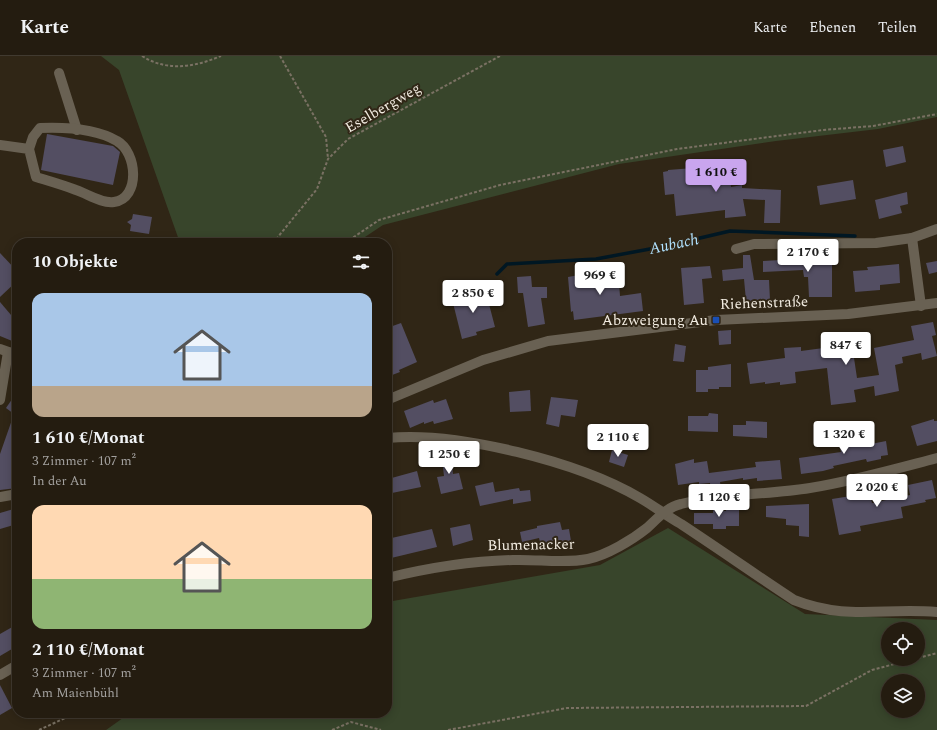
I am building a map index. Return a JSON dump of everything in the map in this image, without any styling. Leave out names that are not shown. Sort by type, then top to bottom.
[{"type":"street","points":[[59,73],[77,130]]},
{"type":"street","points":[[60,127],[101,133],[119,141],[128,151],[133,178],[131,190],[123,200],[113,203],[105,202],[78,190],[36,177],[29,149],[33,137],[40,128],[60,127]]},
{"type":"street","points":[[0,145],[29,149]]},
{"type":"street","points":[[736,249],[754,244],[876,243],[912,238],[937,229]]},
{"type":"street","points":[[912,238],[921,306]]},
{"type":"street","name":"Riehenstraße","points":[[392,398],[483,360],[548,341],[716,320],[848,314],[937,303]]},
{"type":"street","points":[[0,400],[8,352]]},
{"type":"street","points":[[392,438],[433,438],[509,450],[602,479],[640,497],[794,600],[815,608],[864,613],[937,612]]},
{"type":"street","name":"Blumenacker","points":[[392,577],[440,566],[472,562],[515,559],[560,561],[589,559],[626,544],[664,513],[680,504],[761,492],[809,488],[853,479],[937,458]]},
{"type":"street","points":[[0,498],[12,495]]},
{"type":"street","points":[[0,675],[12,668]]},
{"type":"path","points":[[142,56],[149,60],[173,67],[204,63],[221,56]]},
{"type":"path","points":[[280,56],[326,137],[328,159]]},
{"type":"path","name":"Eselbergweg","points":[[277,238],[317,190],[328,159],[348,139],[500,56]]},
{"type":"path","points":[[352,238],[379,220],[500,185],[677,149],[823,130],[873,126],[937,114]]},
{"type":"path","points":[[925,656],[937,652]]},
{"type":"path","points":[[448,730],[567,708],[806,706],[872,670],[887,666]]},
{"type":"path","points":[[39,730],[65,718]]},
{"type":"path","points":[[332,730],[351,722],[381,730]]},
{"type":"green space","points":[[101,56],[937,56],[937,117],[878,129],[776,141],[619,164],[383,225],[364,238],[178,238],[119,70]]},
{"type":"green space","points":[[668,528],[805,614],[937,620],[937,730],[106,730],[123,718],[392,718],[392,601],[600,565]]},
{"type":"building","points":[[47,134],[113,146],[120,152],[113,185],[41,170]]},
{"type":"building","points":[[903,146],[906,162],[886,167],[883,150]]},
{"type":"building","points":[[725,162],[726,167],[728,166],[731,187],[742,185],[742,188],[781,190],[780,223],[764,223],[765,200],[743,199],[746,216],[725,218],[725,210],[676,216],[674,194],[665,195],[663,172],[668,170],[706,167],[706,164]]},
{"type":"building","points":[[853,180],[856,199],[820,205],[817,186]]},
{"type":"building","points":[[907,192],[908,204],[900,206],[902,213],[879,219],[875,200]]},
{"type":"building","points":[[133,214],[152,217],[149,234],[130,231],[131,225],[127,222],[132,219]]},
{"type":"building","points":[[0,253],[12,266],[12,286],[0,297]]},
{"type":"building","points":[[743,255],[750,255],[754,280],[769,280],[770,300],[746,301],[744,279],[723,281],[722,270],[743,268]]},
{"type":"building","points":[[815,258],[832,259],[832,297],[809,297],[808,277],[804,277],[803,270],[763,272],[763,261]]},
{"type":"building","points":[[937,261],[937,272],[929,274],[926,263]]},
{"type":"building","points":[[899,264],[900,283],[880,285],[880,290],[855,292],[853,271],[868,270],[867,267]]},
{"type":"building","points":[[710,266],[712,278],[702,279],[704,303],[684,305],[681,268]]},
{"type":"building","points":[[607,270],[618,270],[620,296],[641,293],[643,311],[574,320],[573,311],[571,312],[568,277]]},
{"type":"building","points":[[531,276],[532,287],[547,287],[547,298],[541,298],[545,324],[528,327],[523,293],[518,293],[517,277]]},
{"type":"building","points":[[485,289],[495,327],[476,332],[477,335],[462,339],[452,299]]},
{"type":"building","points":[[0,302],[12,316],[12,341],[0,336]]},
{"type":"building","points":[[933,322],[936,335],[932,336],[937,356],[922,360],[921,353],[902,357],[903,363],[895,365],[899,391],[875,396],[874,386],[854,390],[856,402],[831,405],[827,368],[795,372],[796,383],[780,385],[780,382],[765,384],[765,382],[750,384],[747,363],[785,358],[784,348],[801,347],[801,351],[831,347],[832,355],[846,353],[847,359],[854,358],[857,378],[879,375],[874,348],[914,340],[911,326]]},
{"type":"building","points":[[401,323],[417,362],[399,370],[400,372],[392,375],[392,326]]},
{"type":"building","points":[[731,330],[731,344],[719,345],[718,331]]},
{"type":"building","points":[[675,344],[686,346],[684,362],[673,361]]},
{"type":"building","points":[[731,364],[731,387],[708,389],[708,392],[696,392],[696,370],[708,370],[708,367]]},
{"type":"building","points":[[530,390],[531,411],[510,412],[509,392]]},
{"type":"building","points":[[551,397],[578,400],[575,417],[561,415],[559,427],[546,424]]},
{"type":"building","points":[[12,399],[12,412],[6,408]]},
{"type":"building","points":[[446,399],[453,419],[434,424],[433,421],[424,424],[424,422],[410,428],[404,411],[433,400],[434,403]]},
{"type":"building","points":[[709,413],[718,414],[718,432],[688,431],[688,416],[708,416]]},
{"type":"building","points":[[934,419],[934,421],[937,421],[937,441],[917,446],[911,426]]},
{"type":"building","points":[[12,420],[12,489],[0,490],[0,454]]},
{"type":"building","points":[[746,421],[767,422],[767,438],[733,436],[733,425],[746,425]]},
{"type":"building","points":[[853,434],[856,447],[886,441],[888,455],[881,456],[881,459],[867,462],[866,459],[833,466],[834,468],[823,471],[801,474],[799,458],[841,452],[837,437]]},
{"type":"building","points":[[451,450],[453,474],[459,473],[463,489],[441,494],[437,477],[444,476],[441,451]]},
{"type":"building","points":[[612,450],[628,455],[624,467],[609,462]]},
{"type":"building","points":[[694,459],[694,463],[707,461],[709,473],[756,467],[755,462],[780,460],[782,479],[757,481],[757,478],[743,480],[743,478],[720,482],[721,488],[711,489],[710,483],[699,484],[699,482],[678,485],[675,464]]},
{"type":"building","points":[[417,471],[421,487],[392,493],[392,478]]},
{"type":"building","points":[[932,480],[936,498],[925,500],[926,502],[901,507],[903,518],[860,526],[861,531],[839,535],[832,499],[870,493],[872,503],[910,495],[908,485]]},
{"type":"building","points":[[493,482],[495,492],[519,488],[520,491],[530,490],[531,501],[513,504],[513,499],[480,506],[475,486]]},
{"type":"building","points":[[809,504],[809,537],[799,536],[799,526],[786,525],[786,519],[766,517],[766,506]]},
{"type":"building","points":[[726,507],[739,507],[739,526],[726,526],[726,529],[713,529],[713,524],[694,524],[694,513],[713,513],[713,510],[726,511]]},
{"type":"building","points":[[12,509],[12,525],[0,529],[0,513]]},
{"type":"building","points":[[560,522],[562,530],[569,529],[571,541],[541,546],[539,538],[522,542],[520,532],[537,528],[537,526]]},
{"type":"building","points":[[470,524],[473,540],[453,546],[450,528]]},
{"type":"building","points":[[432,529],[437,547],[392,558],[392,538]]},
{"type":"building","points":[[12,627],[12,649],[0,656],[0,634]]},
{"type":"building","points":[[0,685],[12,708],[0,715]]},
{"type":"waterway","name":"Aubach","points":[[497,274],[507,264],[596,259],[666,246],[730,231],[855,236]]},
{"type":"place","name":"Abzweigung Au","points":[[716,320]]}]
